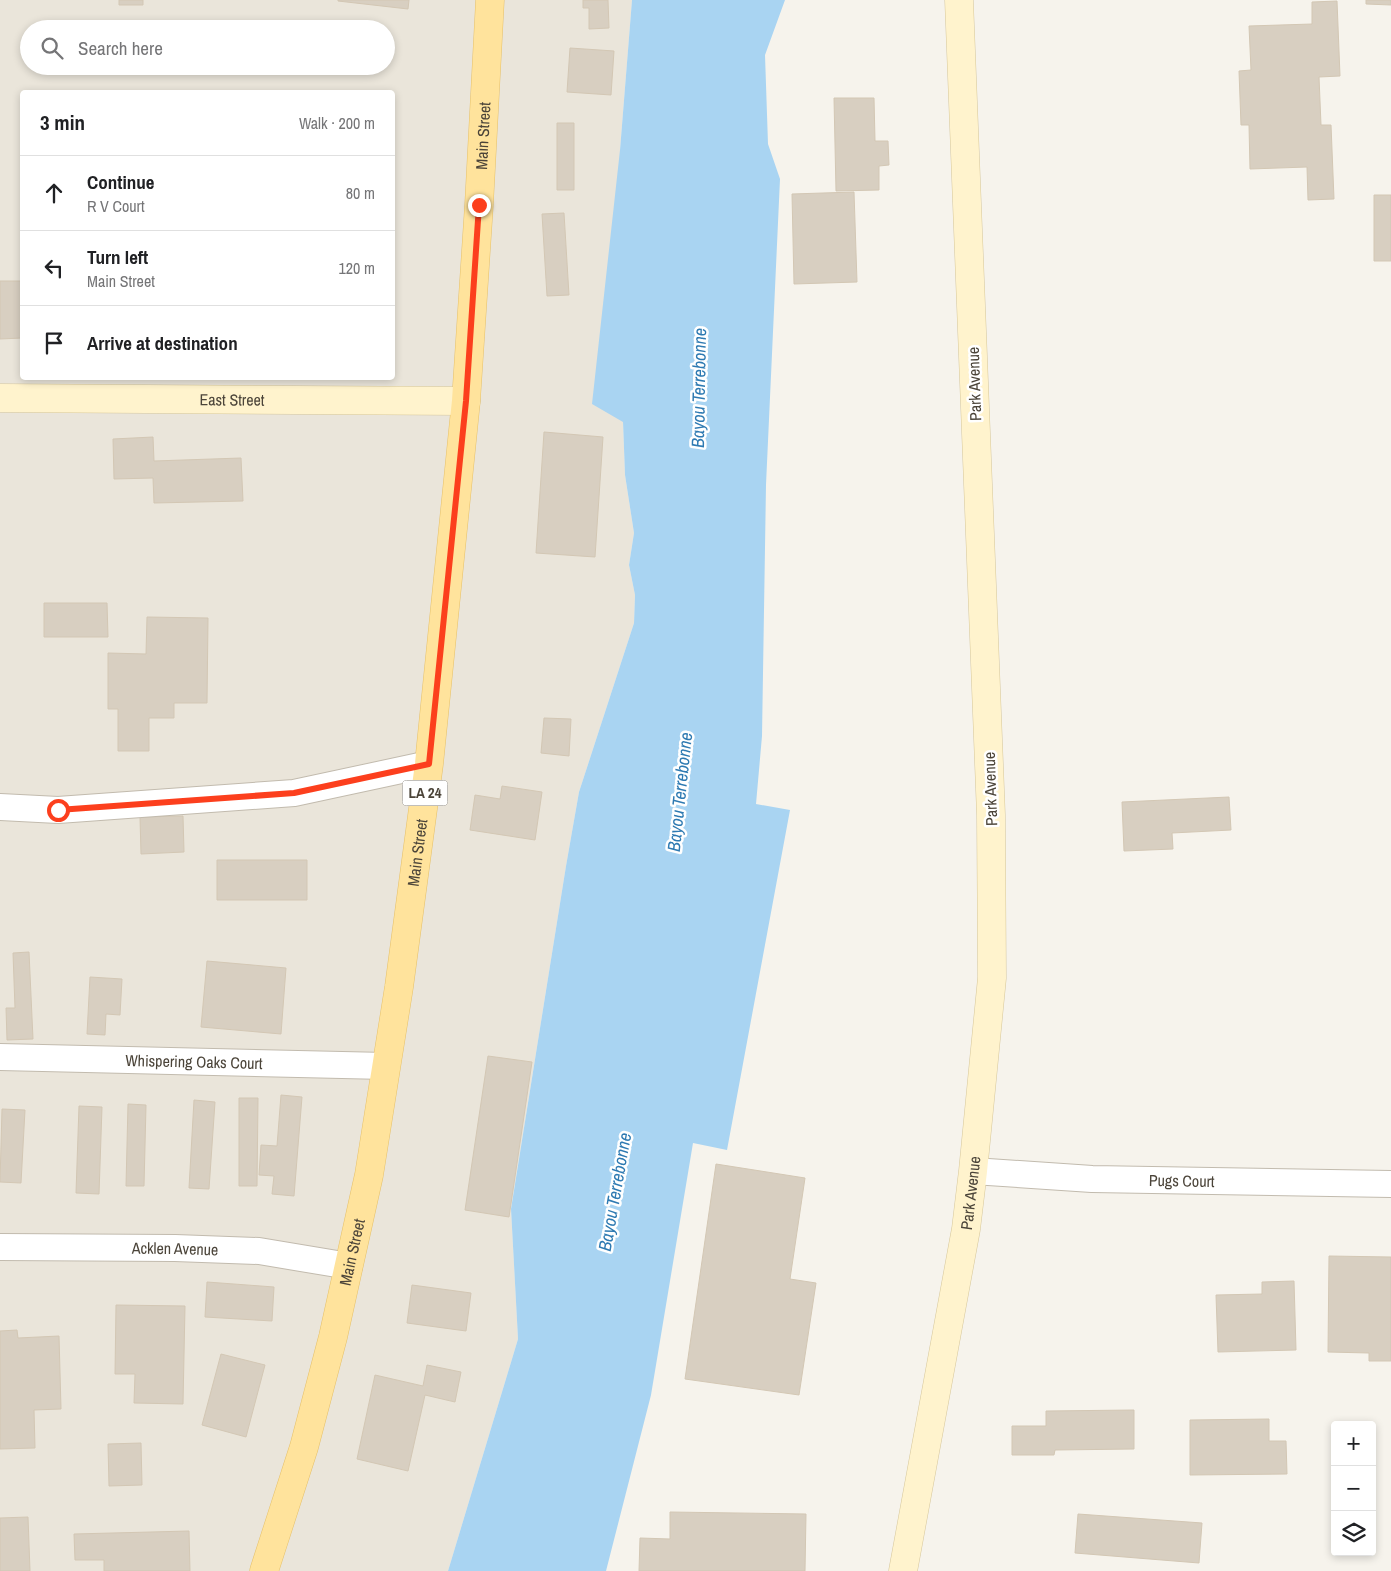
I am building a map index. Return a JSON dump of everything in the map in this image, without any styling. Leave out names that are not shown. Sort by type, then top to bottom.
[{"type":"main road","name":"Main Street","points":[[264,1571],[304,1448],[333,1337],[368,1175],[400,977],[429,764],[466,401],[490,0]]},
{"type":"main road","name":"Park Avenue","points":[[903,1571],[966,1229],[992,978],[991,815],[960,0]]},
{"type":"main road","name":"East Street","points":[[0,398],[466,401]]},
{"type":"street","points":[[0,807],[58,810],[294,793],[429,764]]},
{"type":"street","name":"Whispering Oaks Court","points":[[0,1057],[386,1066]]},
{"type":"street","name":"Pugs Court","points":[[973,1171],[1092,1179],[1391,1184]]},
{"type":"street","name":"Acklen Avenue","points":[[0,1247],[175,1248],[259,1251],[349,1266]]},
{"type":"shaded area","points":[[0,0],[632,0],[620,150],[623,422],[625,475],[634,533],[629,565],[635,595],[634,623],[579,792],[566,866],[511,1209],[518,1339],[448,1571],[0,1571]]},
{"type":"water","name":"Bayou Terrebonne","points":[[632,0],[785,0],[765,55],[768,144],[780,179],[766,485],[762,736],[756,804],[790,810],[727,1150],[693,1143],[651,1395],[606,1571],[448,1571],[518,1339],[511,1209],[566,866],[579,792],[634,623],[635,595],[629,565],[634,533],[625,475],[623,422],[592,404],[620,150]]},
{"type":"building","points":[[119,0],[143,0],[143,5],[119,5]]},
{"type":"building","points":[[338,0],[409,0],[408,9]]},
{"type":"building","points":[[583,0],[608,0],[609,28],[589,29],[589,8],[583,8]]},
{"type":"building","points":[[1366,0],[1391,0],[1391,5],[1366,4]]},
{"type":"building","points":[[1337,1],[1340,76],[1319,77],[1321,125],[1331,125],[1334,199],[1308,200],[1307,167],[1250,169],[1249,125],[1241,125],[1239,71],[1251,70],[1249,26],[1312,24],[1312,2]]},
{"type":"building","points":[[570,48],[614,51],[611,95],[567,92]]},
{"type":"building","points":[[834,98],[874,98],[875,141],[888,141],[889,165],[879,166],[879,190],[836,191]]},
{"type":"building","points":[[557,123],[574,123],[574,190],[557,190]]},
{"type":"building","points":[[854,192],[857,282],[794,284],[792,194]]},
{"type":"building","points":[[1374,195],[1391,195],[1391,261],[1374,261]]},
{"type":"building","points":[[564,213],[569,295],[547,296],[542,214]]},
{"type":"building","points":[[0,281],[20,281],[20,338],[0,339]]},
{"type":"building","points":[[544,432],[603,437],[595,557],[536,553]]},
{"type":"building","points":[[153,437],[154,461],[241,458],[243,501],[154,503],[153,478],[114,479],[113,439]]},
{"type":"building","points":[[44,603],[107,603],[108,637],[44,637]]},
{"type":"building","points":[[147,617],[208,618],[207,703],[174,703],[174,718],[149,718],[149,751],[118,751],[118,709],[108,709],[108,653],[146,654]]},
{"type":"building","points":[[544,718],[571,719],[569,756],[541,753]]},
{"type":"building","points":[[502,786],[542,792],[535,840],[470,830],[475,795],[500,799]]},
{"type":"building","points":[[1229,797],[1231,830],[1172,833],[1173,849],[1124,851],[1122,802]]},
{"type":"building","points":[[183,816],[184,852],[141,854],[140,817]]},
{"type":"building","points":[[217,860],[307,860],[307,900],[217,900]]},
{"type":"building","points":[[29,952],[33,1039],[7,1040],[6,1008],[15,1008],[13,953]]},
{"type":"building","points":[[207,961],[286,968],[281,1034],[201,1027]]},
{"type":"building","points":[[90,977],[122,979],[120,1015],[106,1014],[105,1035],[87,1034]]},
{"type":"building","points":[[488,1056],[532,1062],[509,1217],[465,1210]]},
{"type":"building","points":[[281,1095],[302,1097],[294,1196],[272,1194],[274,1176],[259,1175],[261,1145],[277,1146]]},
{"type":"building","points":[[239,1098],[258,1098],[257,1186],[239,1186]]},
{"type":"building","points":[[194,1100],[215,1102],[209,1189],[189,1188]]},
{"type":"building","points":[[128,1104],[146,1105],[144,1186],[126,1186]]},
{"type":"building","points":[[79,1106],[102,1107],[99,1194],[76,1193]]},
{"type":"building","points":[[2,1109],[25,1110],[21,1183],[0,1182]]},
{"type":"building","points":[[716,1164],[805,1178],[790,1279],[816,1283],[799,1395],[685,1379]]},
{"type":"building","points":[[1329,1256],[1391,1257],[1391,1361],[1369,1361],[1369,1353],[1328,1352]]},
{"type":"building","points":[[1294,1281],[1296,1350],[1218,1352],[1216,1295],[1262,1294],[1262,1282]]},
{"type":"building","points":[[207,1282],[274,1287],[272,1321],[205,1317]]},
{"type":"building","points":[[412,1285],[471,1293],[466,1331],[407,1323]]},
{"type":"building","points":[[116,1305],[185,1306],[183,1404],[134,1403],[135,1374],[115,1374]]},
{"type":"building","points":[[17,1330],[18,1338],[59,1336],[61,1409],[34,1410],[35,1448],[0,1449],[0,1331]]},
{"type":"building","points":[[221,1354],[265,1365],[246,1437],[202,1425]]},
{"type":"building","points":[[427,1365],[461,1372],[455,1402],[425,1395],[408,1471],[357,1459],[375,1375],[423,1386]]},
{"type":"building","points":[[1134,1410],[1134,1449],[1055,1450],[1054,1455],[1012,1455],[1012,1426],[1046,1426],[1046,1411]]},
{"type":"building","points":[[1269,1419],[1269,1441],[1286,1441],[1287,1474],[1190,1475],[1190,1420]]},
{"type":"building","points":[[141,1443],[142,1485],[109,1486],[108,1444]]},
{"type":"building","points":[[670,1512],[806,1514],[805,1571],[639,1571],[640,1538],[670,1539]]},
{"type":"building","points":[[1078,1514],[1202,1523],[1199,1563],[1075,1553]]},
{"type":"building","points":[[28,1517],[30,1571],[0,1571],[0,1518]]},
{"type":"building","points":[[189,1531],[190,1571],[104,1571],[104,1560],[75,1560],[74,1534]]},
{"type":"route","points":[[58,810],[294,793],[429,764],[466,401],[479,205]]}]
